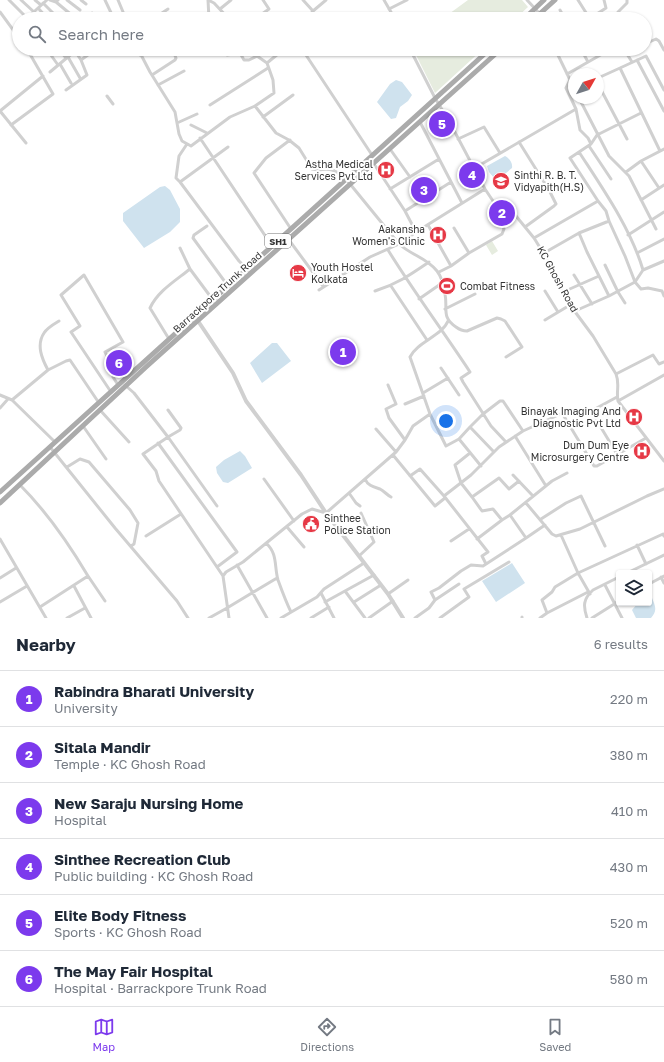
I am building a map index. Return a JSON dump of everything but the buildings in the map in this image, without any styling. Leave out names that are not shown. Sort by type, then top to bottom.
[{"type":"main road","points":[[544,12],[555,0]]},
{"type":"main road","points":[[534,10],[542,1]]},
{"type":"main road","name":"Barrackpore Trunk Road","points":[[1,489],[99,403],[482,56]]},
{"type":"main road","name":"Barrackpore Trunk Road","points":[[0,503],[198,321],[493,56]]},
{"type":"street","points":[[9,0],[20,12]]},
{"type":"street","points":[[21,0],[31,12]]},
{"type":"street","points":[[36,0],[51,12]]},
{"type":"street","points":[[35,12],[46,0]]},
{"type":"street","points":[[50,0],[57,1],[69,12]]},
{"type":"street","points":[[67,0],[80,10]]},
{"type":"street","points":[[81,0],[86,4]]},
{"type":"street","points":[[105,0],[111,12]]},
{"type":"street","points":[[118,0],[123,12]]},
{"type":"street","points":[[209,12],[208,0],[212,1],[223,12]]},
{"type":"street","points":[[220,9],[231,0]]},
{"type":"street","points":[[263,0],[269,9],[265,12]]},
{"type":"street","points":[[303,0],[313,11],[326,0]]},
{"type":"street","points":[[384,0],[391,12]]},
{"type":"street","points":[[389,9],[407,0]]},
{"type":"street","points":[[526,0],[536,12]]},
{"type":"street","points":[[578,0],[586,12]]},
{"type":"street","points":[[600,12],[606,8],[604,0]]},
{"type":"street","points":[[618,12],[627,3],[627,0]]},
{"type":"street","points":[[38,8],[42,12]]},
{"type":"street","points":[[163,12],[168,9]]},
{"type":"street","points":[[0,12],[12,28]]},
{"type":"street","points":[[652,41],[656,39],[659,41],[664,50]]},
{"type":"street","points":[[11,125],[53,94],[31,56]]},
{"type":"street","points":[[52,56],[71,83]]},
{"type":"street","points":[[66,90],[87,75],[78,56]]},
{"type":"street","points":[[81,60],[86,56]]},
{"type":"street","points":[[141,56],[175,112],[179,134],[182,141],[191,146],[230,117],[255,106],[274,92],[273,80],[267,63],[257,56],[250,60],[244,60],[242,56]]},
{"type":"street","points":[[152,75],[175,60],[175,56]]},
{"type":"street","points":[[267,63],[276,56]]},
{"type":"street","points":[[307,56],[372,155]]},
{"type":"street","points":[[413,56],[434,98],[449,121],[473,169],[497,207],[503,226],[503,232],[451,266],[438,272]]},
{"type":"street","points":[[558,56],[567,74],[598,56]]},
{"type":"street","points":[[585,56],[588,62]]},
{"type":"street","points":[[628,56],[632,62]]},
{"type":"street","points":[[604,75],[646,56],[664,90]]},
{"type":"street","points":[[50,72],[67,58],[80,78]]},
{"type":"street","points":[[637,60],[664,111]]},
{"type":"street","points":[[210,105],[268,68]]},
{"type":"street","points":[[620,68],[641,113],[662,150],[641,161],[626,172]]},
{"type":"street","points":[[158,85],[184,71]]},
{"type":"street","points":[[26,143],[0,111],[43,76]]},
{"type":"street","points":[[263,117],[293,95]]},
{"type":"street","points":[[107,96],[113,104]]},
{"type":"street","points":[[604,96],[626,139]]},
{"type":"street","points":[[574,104],[580,130],[588,138],[590,145],[612,179]]},
{"type":"street","points":[[582,104],[609,156],[626,172],[656,229]]},
{"type":"street","points":[[255,106],[276,133],[290,140],[299,148],[312,169],[319,171],[330,169],[346,179],[399,244],[429,262],[438,272],[445,294],[445,309],[448,321],[457,328],[465,331],[497,318],[503,320],[522,347],[506,357]]},
{"type":"street","points":[[473,169],[576,109]]},
{"type":"street","points":[[641,113],[597,135],[590,145],[570,158],[606,211],[635,282],[641,289],[648,288],[662,291],[664,296]]},
{"type":"street","points":[[177,123],[197,114]]},
{"type":"street","points":[[420,122],[462,203]]},
{"type":"street","points":[[191,125],[207,134]]},
{"type":"street","points":[[458,139],[484,127],[500,153]]},
{"type":"street","points":[[200,138],[272,246]]},
{"type":"street","points":[[290,140],[266,158],[254,174],[291,229]]},
{"type":"street","points":[[519,142],[550,190],[556,204],[525,227]]},
{"type":"street","points":[[187,144],[179,156],[176,178],[239,261],[251,273]]},
{"type":"street","points":[[180,182],[228,147]]},
{"type":"street","points":[[390,149],[410,177]]},
{"type":"street","points":[[579,152],[613,205],[637,253],[643,270]]},
{"type":"street","points":[[390,189],[439,159]]},
{"type":"street","points":[[641,161],[658,188]]},
{"type":"street","points":[[374,164],[405,211],[416,232]]},
{"type":"street","points":[[405,211],[451,182]]},
{"type":"street","points":[[641,200],[664,185]]},
{"type":"street","points":[[319,290],[370,257],[399,244],[485,189]]},
{"type":"street","points":[[534,238],[598,201]]},
{"type":"street","name":"KC Ghosh Road","points":[[497,207],[516,216],[544,253],[570,305],[593,336],[616,374],[618,381],[618,401],[664,461]]},
{"type":"street","points":[[628,235],[664,212]]},
{"type":"street","points":[[544,253],[579,233],[609,221]]},
{"type":"street","points":[[428,225],[451,266]]},
{"type":"street","points":[[207,226],[195,234],[193,238],[228,286]]},
{"type":"street","points":[[454,228],[469,253]]},
{"type":"street","points":[[579,233],[609,296]]},
{"type":"street","points":[[637,253],[664,239]]},
{"type":"street","points":[[289,240],[323,286]]},
{"type":"street","points":[[180,248],[190,269],[213,300]]},
{"type":"street","points":[[388,250],[405,279],[470,372],[461,378],[491,426],[506,442]]},
{"type":"street","points":[[575,311],[618,292],[635,282],[643,270],[664,261]]},
{"type":"street","points":[[375,291],[391,286],[405,279],[429,262]]},
{"type":"street","points":[[605,265],[625,303]]},
{"type":"street","points":[[169,339],[150,308],[154,300],[161,292],[190,269]]},
{"type":"street","points":[[111,392],[71,332],[80,326],[61,295],[84,275],[123,342],[105,352],[117,375],[113,378],[119,384],[127,386],[168,437],[217,506]]},
{"type":"street","points":[[574,275],[592,304]]},
{"type":"street","points":[[563,292],[599,276]]},
{"type":"street","points":[[419,299],[442,283]]},
{"type":"street","points":[[391,286],[427,340]]},
{"type":"street","points":[[545,291],[558,312]]},
{"type":"street","points":[[445,309],[475,294]]},
{"type":"street","points":[[545,320],[570,305]]},
{"type":"street","points":[[48,370],[41,354],[41,340],[44,332],[59,320]]},
{"type":"street","points":[[198,321],[233,373],[246,401],[301,475],[326,513],[388,594],[403,618]]},
{"type":"street","points":[[448,321],[441,330],[412,353],[410,357],[430,414],[446,446],[459,439],[483,414],[500,401],[503,401],[523,431]]},
{"type":"street","points":[[616,374],[653,354],[659,364],[664,362]]},
{"type":"street","points":[[0,408],[48,370],[70,360],[99,403]]},
{"type":"street","points":[[441,368],[459,395]]},
{"type":"street","points":[[618,401],[664,375]]},
{"type":"street","points":[[405,404],[423,395],[448,378]]},
{"type":"street","points":[[388,385],[396,404],[386,409],[389,418],[405,440]]},
{"type":"street","points":[[0,395],[10,400],[55,442]]},
{"type":"street","points":[[393,455],[435,506],[481,466],[494,452],[523,431],[565,412],[582,416],[617,397]]},
{"type":"street","points":[[100,410],[129,442]]},
{"type":"street","points":[[168,410],[181,428],[180,430],[143,454],[156,471],[159,481],[223,576],[229,618]]},
{"type":"street","points":[[591,411],[617,454]]},
{"type":"street","points":[[562,413],[593,465],[597,466],[646,438]]},
{"type":"street","points":[[326,513],[393,455],[405,440],[413,426],[430,414]]},
{"type":"street","points":[[83,426],[106,459]]},
{"type":"street","points":[[470,427],[494,452]]},
{"type":"street","points":[[376,429],[396,452]]},
{"type":"street","points":[[515,436],[546,486]]},
{"type":"street","points":[[459,439],[481,466]]},
{"type":"street","points":[[158,443],[237,552],[217,567]]},
{"type":"street","points":[[50,447],[115,528],[177,601],[188,618]]},
{"type":"street","points":[[470,453],[455,465],[461,483],[482,511],[493,509],[502,520]]},
{"type":"street","points":[[67,467],[80,459],[89,462],[130,510],[138,526],[134,544],[131,546]]},
{"type":"street","points":[[410,476],[420,469],[488,552],[482,556],[486,564]]},
{"type":"street","points":[[477,539],[526,503],[546,486],[567,474]]},
{"type":"street","points":[[513,475],[533,496]]},
{"type":"street","points":[[472,497],[499,478],[509,489],[519,481]]},
{"type":"street","points":[[264,479],[294,521]]},
{"type":"street","points":[[365,479],[371,487],[381,490],[391,497]]},
{"type":"street","points":[[20,484],[35,500],[105,601]]},
{"type":"street","points":[[526,503],[553,535],[561,535],[580,528],[664,489]]},
{"type":"street","points":[[349,493],[360,506]]},
{"type":"street","points":[[540,519],[566,503],[581,496],[605,546]]},
{"type":"street","points":[[223,576],[226,572],[312,509],[326,513]]},
{"type":"street","points":[[359,556],[374,542],[361,513]]},
{"type":"street","points":[[146,536],[181,514]]},
{"type":"street","points":[[510,515],[526,538]]},
{"type":"street","points":[[435,600],[431,592],[471,565],[483,566],[545,525]]},
{"type":"street","points":[[288,527],[304,547]]},
{"type":"street","points":[[451,541],[469,529]]},
{"type":"street","points":[[547,613],[542,600],[552,592],[556,586],[578,573],[664,534]]},
{"type":"street","points":[[561,535],[578,573],[589,593]]},
{"type":"street","points":[[0,539],[46,618]]},
{"type":"street","points":[[266,543],[272,548],[278,578],[285,600],[291,612]]},
{"type":"street","points":[[637,545],[646,564]]},
{"type":"street","points":[[633,570],[664,555]]},
{"type":"street","points":[[440,618],[469,597],[464,589],[509,562]]},
{"type":"street","points":[[281,618],[317,598],[324,590],[364,563]]},
{"type":"street","points":[[237,565],[267,618]]},
{"type":"street","points":[[0,578],[16,568]]},
{"type":"street","points":[[325,602],[374,575]]},
{"type":"street","points":[[40,607],[88,576]]},
{"type":"street","points":[[652,582],[663,577],[664,583]]},
{"type":"street","points":[[209,618],[278,578]]},
{"type":"street","points":[[540,618],[547,613],[616,579]]},
{"type":"street","points":[[388,594],[408,580]]},
{"type":"street","points":[[415,618],[429,608],[435,600],[459,584]]},
{"type":"street","points":[[354,602],[381,585]]},
{"type":"street","points":[[605,585],[622,618]]},
{"type":"street","points":[[0,602],[27,586]]},
{"type":"street","points":[[74,586],[91,618]]},
{"type":"street","points":[[345,591],[366,618]]},
{"type":"street","points":[[321,593],[334,618]]},
{"type":"street","points":[[587,618],[584,602],[589,593]]},
{"type":"street","points":[[369,618],[393,601]]},
{"type":"street","points":[[592,618],[615,604]]},
{"type":"street","points":[[311,618],[328,607]]},
{"type":"street","points":[[67,618],[85,608]]},
{"type":"shaded area","points":[[468,0],[522,0],[528,7],[523,12],[452,12]]},
{"type":"shaded area","points":[[416,56],[475,56],[435,93]]},
{"type":"shaded area","points":[[492,241],[498,251],[492,255],[486,245]]},
{"type":"water","points":[[396,80],[402,82],[412,95],[408,101],[400,107],[396,118],[391,119],[377,102],[390,84]]},
{"type":"water","points":[[505,156],[512,164],[512,168],[501,176],[494,178],[489,172],[487,166]]},
{"type":"water","points":[[165,186],[170,190],[180,209],[180,222],[170,232],[144,248],[123,221],[123,213],[160,187]]},
{"type":"water","points":[[272,343],[277,343],[291,361],[262,383],[250,363]]},
{"type":"water","points":[[240,451],[245,456],[252,468],[228,483],[223,482],[217,473],[216,467],[224,460]]},
{"type":"water","points":[[512,563],[525,583],[496,602],[482,581]]},
{"type":"water","points":[[652,598],[655,606],[655,611],[651,618],[636,618],[632,610],[635,606],[652,606]]},
{"type":"place","name":"Elite Body Fitness","points":[[442,124]]},
{"type":"place","name":"Astha Medical Services Pvt Ltd","points":[[386,170]]},
{"type":"place","name":"Sinthee Recreation Club","points":[[472,175]]},
{"type":"place","name":"Sinthi R. B. T. Vidyapith(H.S)","points":[[501,181]]},
{"type":"place","name":"New Saraju Nursing Home","points":[[424,190]]},
{"type":"place","name":"Sitala Mandir","points":[[502,213]]},
{"type":"place","name":"Aakansha Women's Clinic","points":[[438,235]]},
{"type":"place","name":"Youth Hostel Kolkata","points":[[298,273]]},
{"type":"place","name":"Combat Fitness","points":[[447,286]]},
{"type":"place","name":"Rabindra Bharati University","points":[[343,352]]},
{"type":"place","name":"The May Fair Hospital","points":[[119,363]]},
{"type":"place","name":"Binayak Imaging And Diagnostic Pvt Ltd","points":[[634,417]]},
{"type":"place","name":"Dum Dum Eye Microsurgery Centre","points":[[642,451]]},
{"type":"place","name":"Sinthee Police Station","points":[[311,524]]}]
